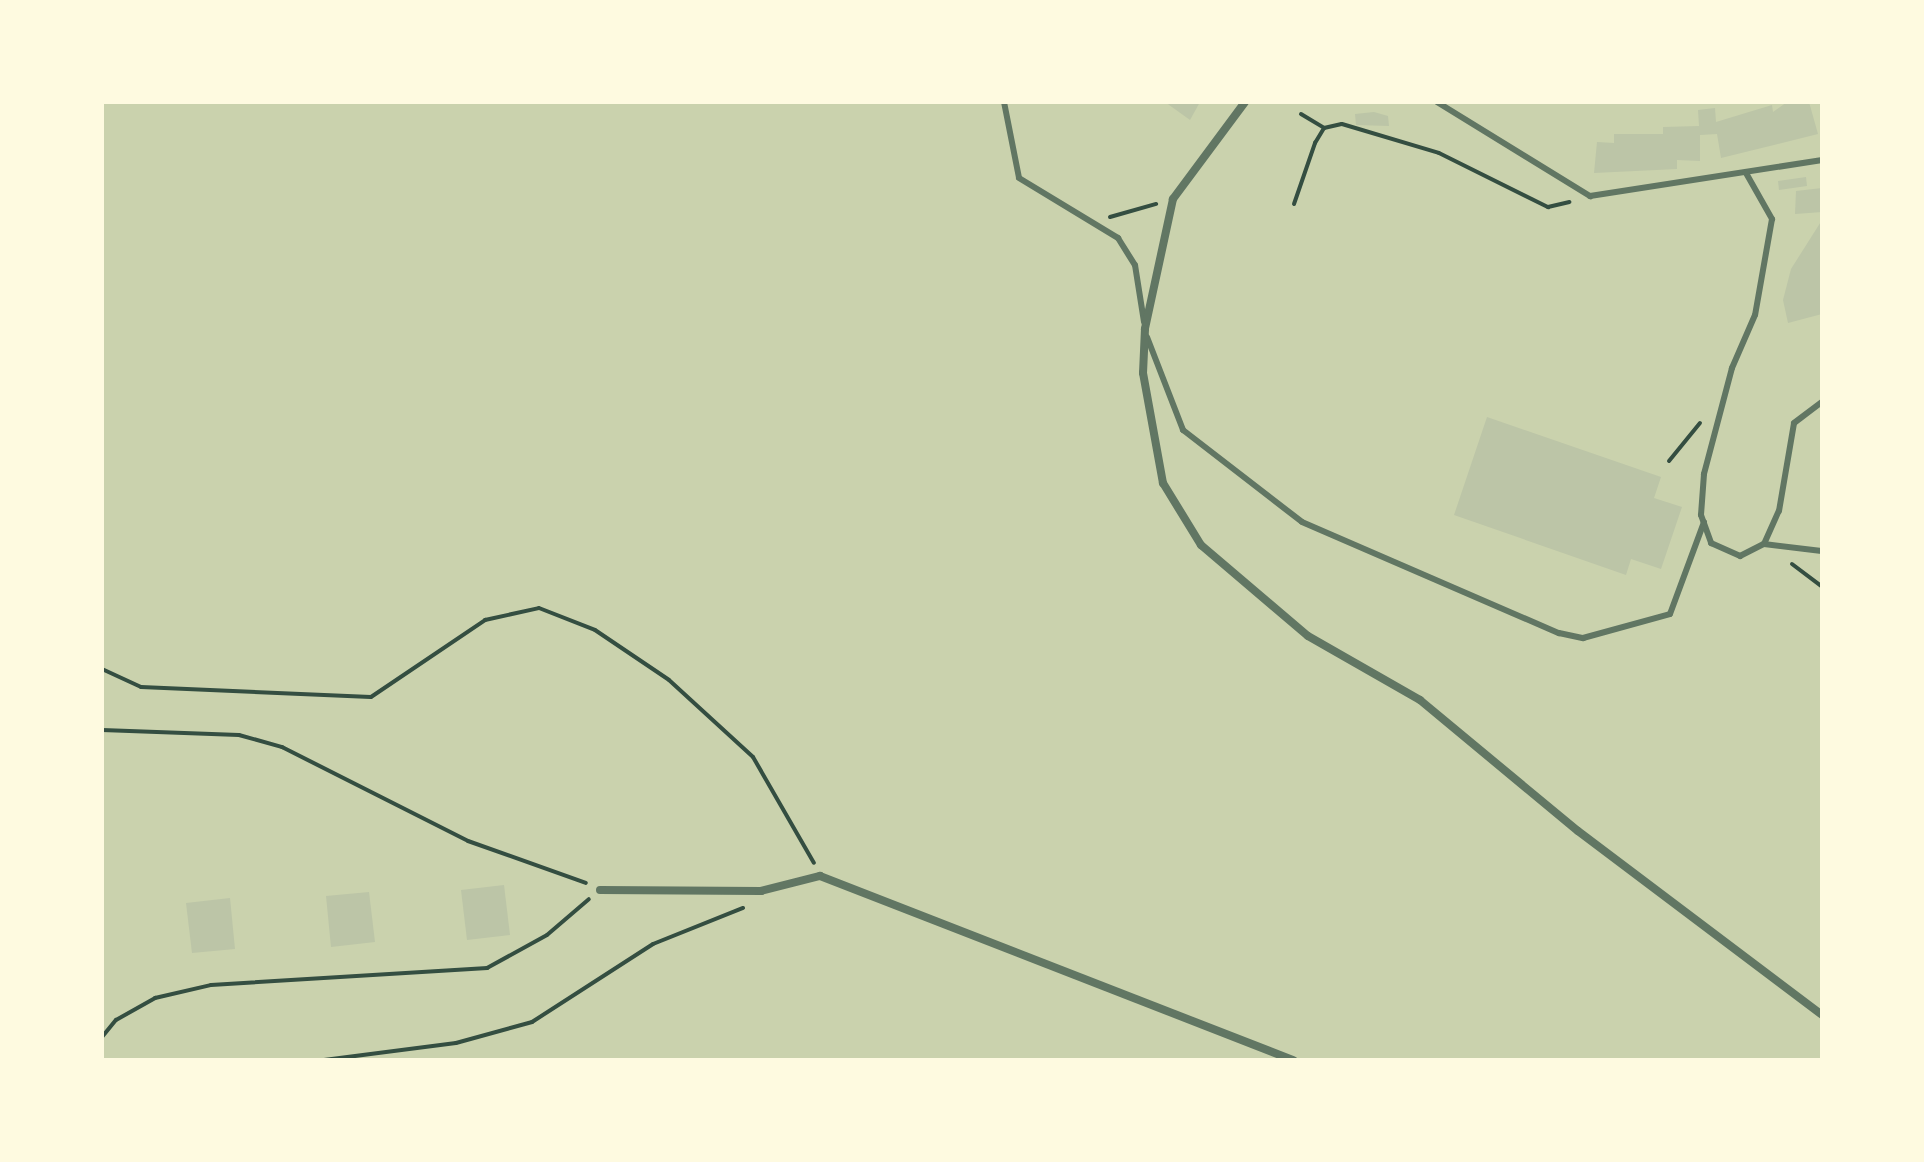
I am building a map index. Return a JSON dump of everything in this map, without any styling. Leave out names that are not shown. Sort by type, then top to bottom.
[{"type":"street","points":[[1245,102],[1173,199],[1145,329],[1143,373],[1163,483],[1201,545],[1308,636],[1420,700],[1578,831],[1822,1015]]},
{"type":"street","points":[[600,890],[761,891],[820,876],[1293,1060]]},
{"type":"lane","points":[[1004,102],[1019,178],[1118,238],[1135,265],[1145,329],[1183,430],[1302,522],[1534,625],[1583,638],[1670,614],[1704,522]]},
{"type":"lane","points":[[1437,102],[1590,196],[1822,160]]},
{"type":"lane","points":[[1746,173],[1772,219],[1767,266],[1717,417],[1704,474],[1704,522],[1711,543],[1740,556],[1764,544],[1822,551]]},
{"type":"lane","points":[[1764,544],[1779,511],[1794,423],[1822,402]]},
{"type":"path","points":[[1301,114],[1324,128],[1342,124],[1439,153],[1548,207],[1590,196]]},
{"type":"path","points":[[1294,204],[1324,128]]},
{"type":"path","points":[[1093,222],[1173,199]]},
{"type":"path","points":[[1669,461],[1702,421],[1717,417]]},
{"type":"path","points":[[1789,561],[1822,587]]},
{"type":"path","points":[[102,669],[141,687],[371,697],[485,620],[539,608],[595,630],[669,680],[753,757],[820,876]]},
{"type":"path","points":[[102,730],[239,735],[282,747],[468,841],[554,866],[600,890],[547,935],[487,968],[211,985],[155,998],[116,1020],[102,1037]]},
{"type":"path","points":[[324,1060],[456,1043],[532,1022],[653,944],[741,910],[761,891]]},
{"type":"green space","points":[[102,102],[1822,102],[1822,1060],[102,1060]]},
{"type":"building","points":[[1165,102],[1200,102],[1190,120]]},
{"type":"building","points":[[1787,102],[1809,102],[1818,134],[1721,158],[1717,134],[1700,135],[1700,161],[1677,160],[1677,169],[1594,173],[1597,142],[1614,143],[1614,134],[1663,134],[1663,127],[1699,126],[1698,110],[1715,108],[1716,122],[1772,105],[1773,112]]},
{"type":"building","points":[[1374,112],[1388,116],[1389,126],[1356,125],[1355,114]]},
{"type":"building","points":[[1806,177],[1807,186],[1779,190],[1778,181]]},
{"type":"building","points":[[1822,188],[1822,212],[1795,214],[1796,191]]},
{"type":"building","points":[[1822,220],[1822,314],[1788,323],[1783,300],[1791,269]]},
{"type":"building","points":[[1487,417],[1661,477],[1654,498],[1682,507],[1661,569],[1631,559],[1626,575],[1454,515]]},
{"type":"building","points":[[504,885],[510,935],[467,940],[461,890]]},
{"type":"building","points":[[369,892],[375,942],[331,947],[326,896]]},
{"type":"building","points":[[230,898],[235,949],[192,953],[186,903]]}]
